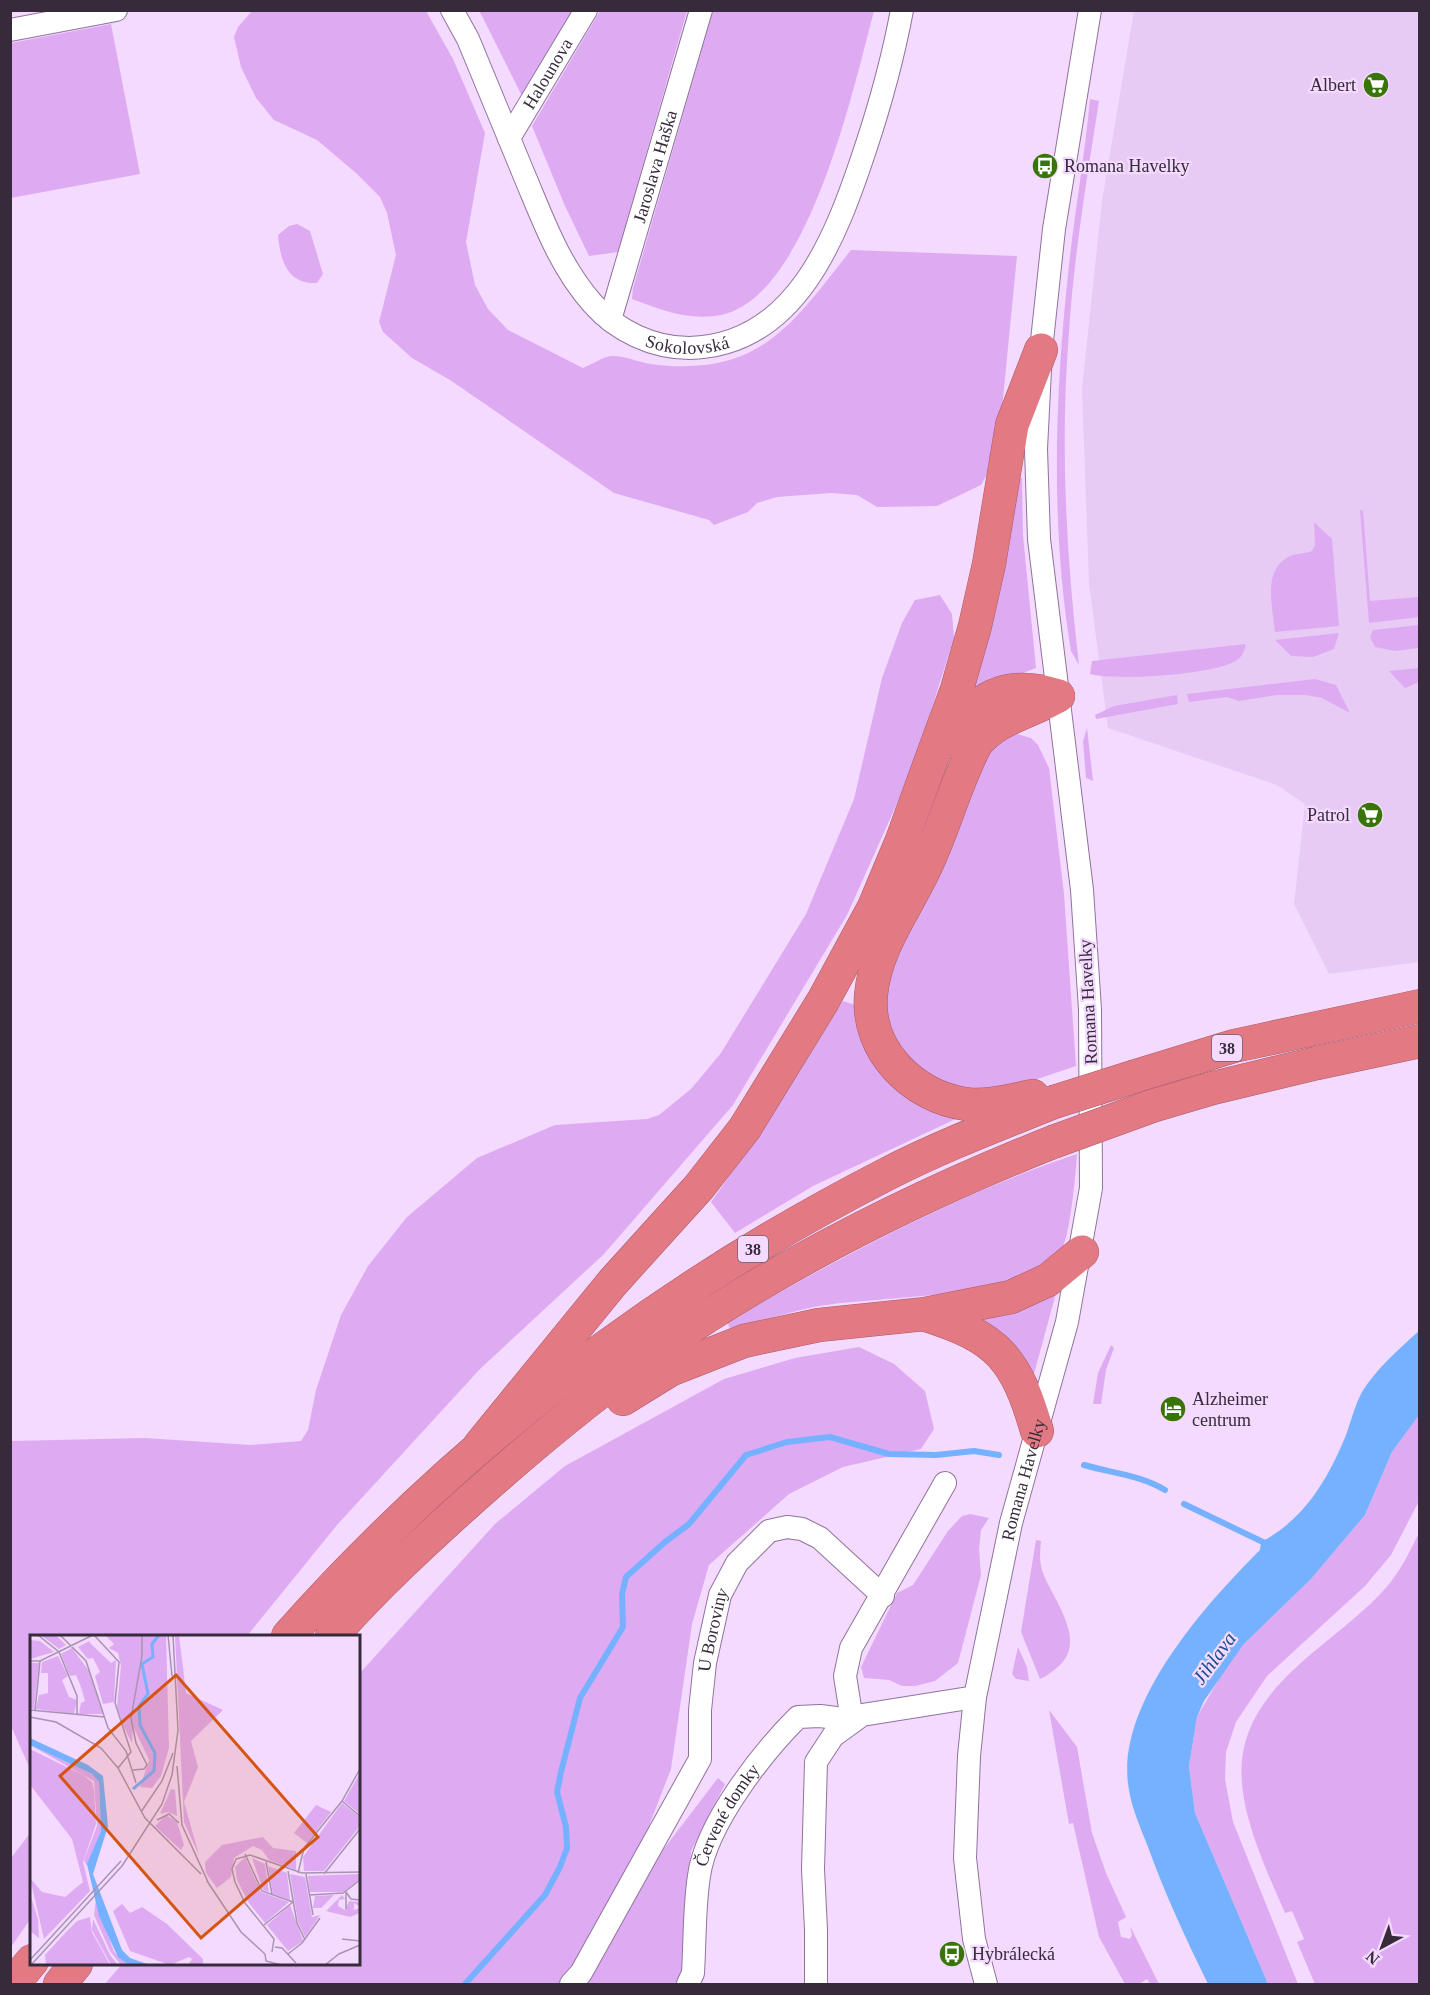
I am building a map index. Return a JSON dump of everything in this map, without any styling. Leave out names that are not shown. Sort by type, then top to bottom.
[{"type":"highway","points":[[480,1445],[614,1282],[699,1187],[744,1128],[824,1001],[874,907],[924,784],[975,626],[1012,425],[1041,350]]},
{"type":"highway","points":[[924,784],[968,711],[983,701],[1015,688],[1037,689],[1058,696]]},
{"type":"highway","points":[[1055,1096],[986,1104],[959,1103],[926,1092],[911,1082],[889,1058],[876,1031],[871,996],[879,960],[925,870],[976,744],[985,732],[998,723],[1037,709],[1058,696]]},
{"type":"highway","name":"38","points":[[289,1635],[392,1528],[480,1445],[642,1319],[794,1223],[897,1169],[1055,1096],[1136,1076],[1234,1046],[1419,1006]]},
{"type":"highway","name":"38","points":[[333,1635],[413,1552],[504,1471],[588,1402],[666,1344],[812,1254],[975,1173],[1053,1142],[1213,1088],[1419,1041]]},
{"type":"highway","points":[[504,1471],[670,1370],[744,1341],[819,1325],[925,1314],[1011,1297],[1048,1280],[1082,1251]]},
{"type":"highway","points":[[925,1314],[980,1335],[998,1349],[1025,1391],[1037,1431]]},
{"type":"highway","points":[[14,1984],[30,1964]]},
{"type":"highway","points":[[60,1984],[75,1965]]},
{"type":"street","points":[[10,30],[116,10]]},
{"type":"street","name":"Sokolovská","points":[[452,10],[468,39],[552,243],[578,287],[610,320],[629,333],[657,344],[706,347],[745,336],[761,327],[794,298],[812,275],[827,247],[852,188],[875,117],[902,10]]},
{"type":"street","name":"Halounova","points":[[509,138],[586,10]]},
{"type":"street","name":"Jaroslava Haška","points":[[610,320],[701,10]]},
{"type":"street","name":"Romana Havelky","points":[[986,1984],[974,1939],[965,1858],[969,1756],[975,1697],[1011,1523],[1067,1323],[1082,1251],[1092,1166],[1090,1010],[1082,890],[1039,539],[1036,449],[1041,350],[1054,229],[1090,10]]},
{"type":"street","points":[[852,1720],[845,1676],[851,1648],[883,1596],[945,1483]]},
{"type":"street","name":"U Boroviny","points":[[571,1984],[580,1973],[700,1759],[700,1710],[705,1663],[720,1595],[737,1563],[769,1531],[786,1527],[802,1529],[820,1538],[883,1596]]},
{"type":"street","points":[[816,1984],[813,1869],[816,1762],[833,1736],[852,1720],[870,1712],[975,1697]]},
{"type":"street","name":"Červené domky","points":[[688,1984],[693,1973],[699,1874],[711,1839],[743,1782],[798,1717],[820,1716],[852,1720]]},
{"type":"shaded area","points":[[252,11],[426,11],[453,59],[485,133],[466,242],[475,285],[488,309],[508,330],[583,368],[609,356],[658,365],[694,366],[724,362],[749,352],[772,339],[792,321],[851,250],[1017,256],[1000,429],[991,467],[981,485],[937,506],[877,507],[857,495],[831,493],[777,497],[757,503],[748,512],[714,525],[709,520],[614,493],[450,380],[412,358],[383,332],[379,322],[396,255],[387,213],[380,197],[356,173],[317,140],[274,120],[256,98],[241,67],[234,37],[238,27]]},
{"type":"shaded area","points":[[479,11],[572,11],[522,96],[482,16]]},
{"type":"shaded area","points":[[600,11],[687,11],[618,252],[589,256],[565,206],[532,126]]},
{"type":"shaded area","points":[[713,11],[874,11],[840,135],[823,184],[803,230],[779,270],[752,300],[721,315],[697,317],[675,313],[632,299],[633,288]]},
{"type":"shaded area","points":[[1134,11],[1419,11],[1419,962],[1329,974],[1294,904],[1305,804],[1277,785],[1108,728],[1089,584],[1082,389],[1102,201]]},
{"type":"shaded area","points":[[111,24],[140,174],[11,198],[11,43]]},
{"type":"shaded area","points":[[1090,99],[1099,101],[1074,274],[1065,415],[1068,540],[1079,665],[1071,651],[1064,603],[1057,507],[1057,458],[1064,313]]},
{"type":"shaded area","points":[[297,224],[310,231],[323,274],[317,283],[299,280],[292,275],[283,261],[278,235],[289,226]]},
{"type":"shaded area","points":[[1015,478],[1022,478],[1023,535],[1036,668],[972,693]]},
{"type":"shaded area","points":[[1360,510],[1363,511],[1370,601],[1419,597],[1419,617],[1369,623]]},
{"type":"shaded area","points":[[1314,522],[1332,539],[1339,626],[1275,632],[1271,591],[1275,572],[1288,557],[1312,551],[1315,545]]},
{"type":"shaded area","points":[[940,595],[952,614],[954,638],[912,770],[847,915],[733,1105],[604,1254],[480,1369],[337,1525],[248,1635],[30,1635],[30,1769],[11,1726],[11,1441],[145,1438],[251,1445],[301,1441],[308,1430],[316,1390],[341,1315],[368,1266],[407,1217],[477,1158],[555,1125],[647,1119],[659,1115],[691,1089],[721,1053],[806,914],[854,799],[882,678],[902,623],[915,600]]},
{"type":"shaded area","points":[[1419,625],[1419,648],[1395,651],[1375,647],[1370,637],[1373,630]]},
{"type":"shaded area","points":[[1339,633],[1334,649],[1313,657],[1291,656],[1275,640]]},
{"type":"shaded area","points":[[1246,644],[1242,655],[1237,660],[1209,670],[1142,677],[1090,674],[1092,661]]},
{"type":"shaded area","points":[[1419,668],[1419,682],[1405,688],[1389,671]]},
{"type":"shaded area","points":[[1315,679],[1336,685],[1350,713],[1322,698],[1306,695],[1276,695],[1239,701],[1227,697],[1189,702],[1187,694]]},
{"type":"shaded area","points":[[1177,695],[1178,704],[1096,719],[1095,715],[1114,706]]},
{"type":"shaded area","points":[[1087,728],[1093,781],[1086,778],[1083,741]]},
{"type":"shaded area","points":[[1017,734],[1031,738],[1038,745],[1049,768],[1064,894],[1076,1066],[1008,1089],[988,1093],[924,1078],[887,1034],[885,979],[991,748],[1009,735]]},
{"type":"shaded area","points":[[843,1001],[858,1006],[962,1116],[813,1186],[735,1233],[711,1202],[769,1120]]},
{"type":"shaded area","points":[[1077,1154],[1068,1231],[1062,1248],[1043,1265],[1017,1278],[950,1293],[819,1306],[731,1330],[727,1322],[898,1229],[1031,1170]]},
{"type":"shaded area","points":[[1056,1293],[1034,1374],[1031,1375],[974,1316]]},
{"type":"shaded area","points":[[1111,1345],[1114,1348],[1106,1370],[1101,1404],[1093,1404],[1098,1373]]},
{"type":"shaded area","points":[[859,1347],[894,1364],[925,1391],[934,1429],[921,1449],[843,1467],[789,1494],[709,1565],[692,1624],[671,1769],[599,1955],[643,1876],[718,1778],[725,1784],[691,1851],[683,1971],[677,1984],[105,1984],[121,1965],[360,1965],[360,1673],[495,1524],[565,1466],[724,1379],[795,1358]]},
{"type":"shaded area","points":[[1419,1415],[1419,1501],[1391,1555],[1365,1586],[1267,1676],[1236,1722],[1226,1752],[1225,1779],[1233,1822],[1298,1984],[1268,1984],[1195,1813],[1189,1766],[1197,1717],[1226,1667],[1243,1645],[1311,1579],[1365,1515],[1392,1452]]},
{"type":"shaded area","points":[[970,1514],[989,1518],[981,1530],[979,1549],[981,1575],[958,1663],[935,1681],[915,1686],[902,1686],[889,1680],[864,1678],[861,1667],[897,1593],[913,1585],[948,1531],[962,1516]]},
{"type":"shaded area","points":[[1419,1533],[1419,1984],[1315,1984],[1297,1942],[1304,1939],[1292,1911],[1285,1913],[1248,1818],[1242,1779],[1242,1760],[1248,1732],[1261,1708],[1278,1686],[1383,1591],[1399,1570]]},
{"type":"shaded area","points":[[1036,1540],[1041,1541],[1042,1569],[1066,1620],[1070,1645],[1067,1656],[1059,1666],[1040,1679],[1021,1632]]},
{"type":"shaded area","points":[[1018,1647],[1027,1667],[1029,1681],[1016,1679],[1012,1674]]},
{"type":"shaded area","points":[[1049,1710],[1077,1747],[1092,1833],[1106,1873],[1126,1917],[1118,1922],[1121,1937],[1130,1939],[1132,1935],[1130,1926],[1159,1984],[1150,1984],[1147,1979],[1139,1984],[1125,1984],[1099,1937],[1073,1823],[1069,1824]]},
{"type":"shaded area","points":[[30,1833],[30,1919],[11,1947],[11,1858]]},
{"type":"water","name":"Jihlava","points":[[1419,1331],[1419,1415],[1392,1452],[1365,1515],[1311,1579],[1243,1645],[1204,1701],[1197,1717],[1189,1766],[1195,1813],[1268,1984],[1208,1984],[1169,1899],[1132,1804],[1128,1758],[1135,1725],[1149,1691],[1168,1659],[1214,1598],[1260,1550],[1261,1542],[1290,1522],[1313,1496],[1339,1451],[1362,1392],[1381,1367]]},
{"type":"waterway","points":[[465,1984],[545,1895],[560,1867],[567,1848],[566,1827],[557,1792],[561,1772],[580,1698],[623,1627],[622,1594],[626,1577],[689,1524],[746,1455],[787,1442],[830,1437],[889,1454],[936,1455],[974,1451],[999,1455]]},
{"type":"waterway","points":[[1084,1465],[1136,1478],[1165,1490]]},
{"type":"waterway","points":[[1184,1504],[1267,1544]]},
{"type":"place","name":"Albert","points":[[1376,85]]},
{"type":"place","name":"Romana Havelky","points":[[1045,166]]},
{"type":"place","name":"Patrol","points":[[1370,815]]},
{"type":"place","name":"Alzheimer centrum","points":[[1173,1409]]},
{"type":"place","name":"Hybrálecká","points":[[952,1954]]}]
